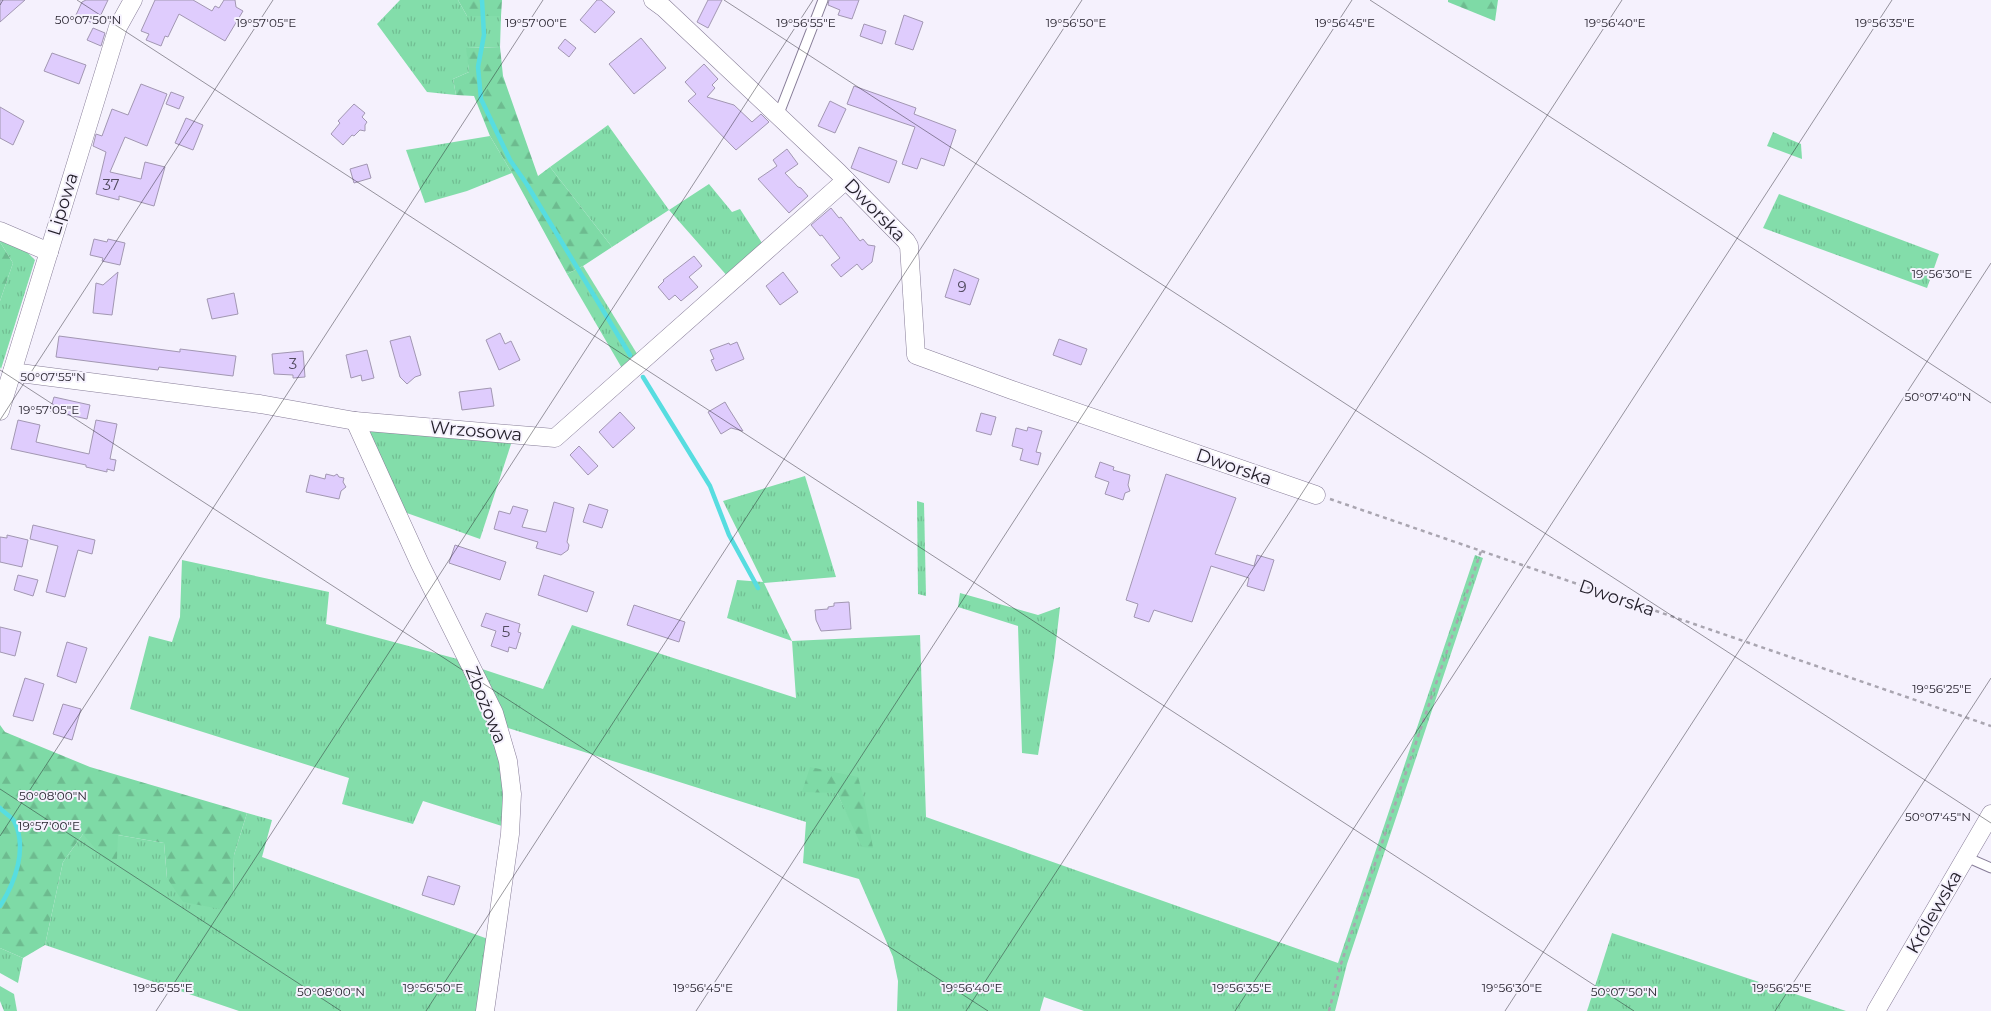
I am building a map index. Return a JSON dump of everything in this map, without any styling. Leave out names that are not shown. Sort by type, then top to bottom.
[{"type":"street","name":"Lipowa","points":[[0,411],[118,27],[133,0]]},
{"type":"street","name":"Dworska","points":[[661,3],[846,180],[906,241],[909,246],[916,355],[1316,495]]},
{"type":"street","name":"Wrzosowa","points":[[12,372],[276,406],[355,421],[556,438],[846,180]]},
{"type":"street","points":[[0,231],[49,252]]},
{"type":"street","name":"Zbożowa","points":[[355,421],[420,564],[494,713],[508,761],[512,794],[510,834],[484,1011]]},
{"type":"street","name":"Królewska","points":[[1876,1011],[1991,814]]},
{"type":"lane","points":[[778,116],[823,0]]},
{"type":"lane","points":[[1966,857],[1991,868]]},
{"type":"path","name":"Dworska","points":[[1316,495],[1991,726]]},
{"type":"path","points":[[1329,1011],[1341,964],[1481,551]]},
{"type":"green space","points":[[400,0],[458,0],[467,16],[501,16],[500,47],[467,48],[469,72],[453,79],[456,95],[427,92],[377,24]]},
{"type":"green space","points":[[458,0],[502,0],[501,16],[467,16]]},
{"type":"green space","points":[[1448,0],[1498,0],[1495,21],[1448,2]]},
{"type":"green space","points":[[500,47],[503,76],[538,176],[550,167],[612,247],[567,274],[490,136],[474,96],[456,95],[453,79],[469,72],[466,48]]},
{"type":"green space","points":[[608,125],[669,210],[612,247],[550,167]]},
{"type":"green space","points":[[1773,132],[1801,144],[1802,159],[1767,146]]},
{"type":"green space","points":[[490,136],[512,173],[467,191],[425,203],[406,150]]},
{"type":"green space","points":[[709,184],[732,212],[740,209],[764,246],[729,278],[669,210]]},
{"type":"green space","points":[[1779,194],[1939,254],[1927,288],[1763,228]]},
{"type":"green space","points":[[0,236],[20,245],[35,260],[1,369],[0,301],[13,263],[0,242]]},
{"type":"green space","points":[[0,242],[13,263],[0,301]]},
{"type":"green space","points":[[583,266],[639,357],[623,370],[567,274]]},
{"type":"green space","points":[[373,425],[513,438],[480,539],[404,512],[367,432]]},
{"type":"green space","points":[[805,476],[836,577],[764,583],[792,641],[727,618],[737,580],[763,582],[723,501]]},
{"type":"green space","points":[[917,501],[924,503],[926,596],[918,594]]},
{"type":"green space","points":[[1475,555],[1483,558],[1347,964],[1335,1011],[1084,1011],[1044,997],[1040,1011],[897,1011],[898,981],[893,957],[859,879],[803,863],[806,822],[502,726],[476,667],[543,689],[572,625],[796,698],[792,641],[920,635],[926,817],[1338,963]],"holes":[[[858,777],[850,819],[837,793]]]},
{"type":"green space","points":[[182,560],[329,592],[326,624],[465,661],[478,689],[502,762],[505,827],[423,801],[413,824],[342,804],[349,778],[130,709],[149,636],[172,642],[180,617]]},
{"type":"green space","points":[[960,593],[1038,615],[1060,607],[1054,659],[1038,755],[1022,753],[1018,626],[958,607]]},
{"type":"green space","points":[[0,725],[5,732],[90,767],[247,813],[234,855],[233,897],[220,909],[183,902],[167,878],[164,843],[118,835],[117,859],[105,860],[83,834],[63,862],[45,945],[23,958],[0,948]]},
{"type":"green space","points":[[810,767],[858,777],[873,848],[862,847],[837,793],[802,792]]},
{"type":"green space","points":[[247,813],[272,820],[262,857],[488,939],[476,1011],[239,1011],[45,945],[63,862],[83,834],[118,835],[164,843],[167,878],[233,897],[234,855]]},
{"type":"green space","points":[[1612,933],[1846,1011],[1587,1011]]},
{"type":"green space","points":[[0,948],[23,958],[18,983],[0,973]]},
{"type":"green space","points":[[0,986],[14,994],[17,1011],[4,1011],[0,1001]]},
{"type":"building","points":[[0,0],[25,0],[0,22]]},
{"type":"building","points":[[86,0],[108,0],[96,25],[76,15],[82,2]]},
{"type":"building","points":[[155,0],[193,0],[212,11],[215,6],[219,8],[224,0],[235,0],[236,7],[243,11],[225,41],[179,14],[168,37],[165,36],[161,46],[146,40],[149,34],[141,31]]},
{"type":"building","points":[[597,0],[601,0],[615,12],[595,33],[580,20]]},
{"type":"building","points":[[708,0],[722,0],[708,28],[697,22]]},
{"type":"building","points":[[829,0],[859,0],[852,19],[838,15],[840,10],[828,5]]},
{"type":"building","points":[[904,15],[923,22],[913,50],[895,44]]},
{"type":"building","points":[[864,24],[886,31],[882,44],[860,36]]},
{"type":"building","points":[[93,28],[105,33],[101,46],[87,40]]},
{"type":"building","points":[[641,38],[666,68],[634,94],[609,64]]},
{"type":"building","points":[[565,39],[576,48],[569,57],[558,48]]},
{"type":"building","points":[[52,53],[86,65],[79,84],[44,71]]},
{"type":"building","points":[[704,64],[718,79],[712,85],[715,88],[707,97],[734,105],[752,122],[761,114],[769,122],[736,150],[688,101],[696,94],[685,82]]},
{"type":"building","points":[[141,84],[167,94],[147,146],[125,137],[110,172],[141,179],[145,162],[165,167],[154,206],[119,196],[119,200],[96,194],[106,152],[93,146],[96,134],[102,136],[112,109],[128,115]]},
{"type":"building","points":[[854,86],[916,108],[914,114],[956,130],[944,166],[921,158],[917,169],[902,164],[915,127],[847,104]]},
{"type":"building","points":[[171,92],[184,97],[179,109],[166,104]]},
{"type":"building","points":[[830,101],[846,109],[835,133],[818,126]]},
{"type":"building","points":[[354,104],[365,113],[362,117],[367,122],[365,131],[360,130],[354,136],[352,135],[343,145],[331,134],[340,123],[338,121]]},
{"type":"building","points":[[0,107],[24,121],[13,145],[0,138]]},
{"type":"building","points":[[186,118],[203,125],[193,150],[175,143]]},
{"type":"building","points":[[859,147],[897,161],[889,183],[851,168]]},
{"type":"building","points":[[787,149],[798,164],[785,173],[808,196],[789,213],[758,179],[777,166],[773,160]]},
{"type":"building","points":[[367,164],[371,178],[354,183],[350,169]]},
{"type":"building","points":[[831,208],[839,218],[841,217],[860,241],[863,239],[868,245],[875,246],[872,262],[862,270],[857,264],[841,277],[831,265],[840,258],[822,235],[820,236],[811,225]]},
{"type":"building","points":[[94,239],[107,242],[108,239],[125,243],[120,265],[102,261],[103,258],[90,255]]},
{"type":"building","points":[[694,256],[702,266],[689,277],[698,287],[681,301],[675,295],[669,300],[658,287],[663,280]]},
{"type":"building","points":[[954,269],[979,279],[970,305],[945,297]]},
{"type":"building","points":[[118,272],[112,315],[93,313],[96,283],[103,285]]},
{"type":"building","points":[[783,272],[798,292],[780,305],[766,286]]},
{"type":"building","points":[[234,293],[238,314],[212,319],[207,299]]},
{"type":"building","points":[[500,333],[505,344],[511,341],[520,360],[499,370],[486,340]]},
{"type":"building","points":[[59,336],[180,352],[180,349],[236,356],[233,376],[159,367],[158,370],[56,357]]},
{"type":"building","points":[[410,336],[421,375],[415,377],[407,384],[400,377],[390,341]]},
{"type":"building","points":[[1059,339],[1087,349],[1081,365],[1053,355]]},
{"type":"building","points":[[737,342],[744,359],[716,371],[711,360],[714,359],[710,350]]},
{"type":"building","points":[[367,350],[374,378],[362,381],[361,375],[351,378],[346,355]]},
{"type":"building","points":[[303,351],[305,377],[293,378],[293,375],[274,374],[272,354]]},
{"type":"building","points":[[491,388],[494,406],[462,410],[459,392]]},
{"type":"building","points":[[54,397],[90,405],[87,419],[50,411]]},
{"type":"building","points":[[725,402],[743,431],[731,428],[721,434],[708,412]]},
{"type":"building","points":[[620,412],[635,428],[613,448],[599,432]]},
{"type":"building","points":[[981,413],[996,417],[991,435],[976,431]]},
{"type":"building","points":[[18,420],[40,425],[36,442],[89,454],[96,420],[117,424],[110,459],[116,460],[114,471],[107,469],[107,472],[86,467],[86,465],[11,449]]},
{"type":"building","points":[[1028,427],[1042,431],[1036,452],[1041,453],[1038,465],[1020,460],[1023,449],[1012,446],[1016,428],[1027,431]]},
{"type":"building","points":[[579,446],[598,466],[588,475],[570,455]]},
{"type":"building","points":[[1100,462],[1114,467],[1113,470],[1130,475],[1128,485],[1130,491],[1125,493],[1123,500],[1105,494],[1109,482],[1095,477]]},
{"type":"building","points":[[326,474],[334,476],[337,474],[339,477],[344,478],[343,482],[346,487],[341,491],[339,499],[306,492],[310,475],[325,479]]},
{"type":"building","points":[[1166,474],[1236,498],[1215,554],[1254,566],[1257,555],[1274,560],[1264,591],[1247,586],[1249,578],[1211,566],[1192,622],[1154,610],[1149,622],[1134,617],[1138,604],[1126,600]]},
{"type":"building","points":[[554,502],[574,508],[567,542],[569,545],[568,550],[561,555],[536,548],[538,542],[494,529],[499,511],[510,514],[513,506],[528,510],[522,527],[546,532]]},
{"type":"building","points":[[589,504],[608,510],[602,528],[583,522]]},
{"type":"building","points":[[33,525],[95,540],[92,554],[78,550],[65,597],[46,592],[58,546],[30,539]]},
{"type":"building","points":[[7,535],[28,540],[22,567],[0,562],[0,537],[7,538]]},
{"type":"building","points":[[455,545],[506,562],[500,580],[449,563]]},
{"type":"building","points":[[18,575],[38,580],[33,596],[14,590]]},
{"type":"building","points":[[544,575],[594,592],[587,612],[538,595]]},
{"type":"building","points":[[849,602],[851,629],[821,631],[816,620],[815,610],[828,609],[828,607],[834,606],[834,603]]},
{"type":"building","points":[[634,605],[685,622],[679,642],[627,625]]},
{"type":"building","points":[[486,613],[520,624],[518,632],[521,633],[516,649],[509,647],[508,652],[491,646],[496,631],[481,626]]},
{"type":"building","points":[[0,627],[21,632],[15,656],[0,652]]},
{"type":"building","points":[[67,642],[87,648],[76,683],[57,676]]},
{"type":"building","points":[[25,678],[44,684],[33,721],[13,716]]},
{"type":"building","points":[[63,704],[81,709],[72,740],[53,734]]},
{"type":"building","points":[[428,876],[460,886],[454,905],[422,895]]},
{"type":"waterway","points":[[482,0],[484,35],[478,67],[481,99],[510,160],[526,183],[630,355]]},
{"type":"waterway","points":[[643,377],[710,486],[729,535],[758,588]]},
{"type":"waterway","points":[[0,808],[14,821],[20,842],[20,854],[15,876],[0,906]]}]
